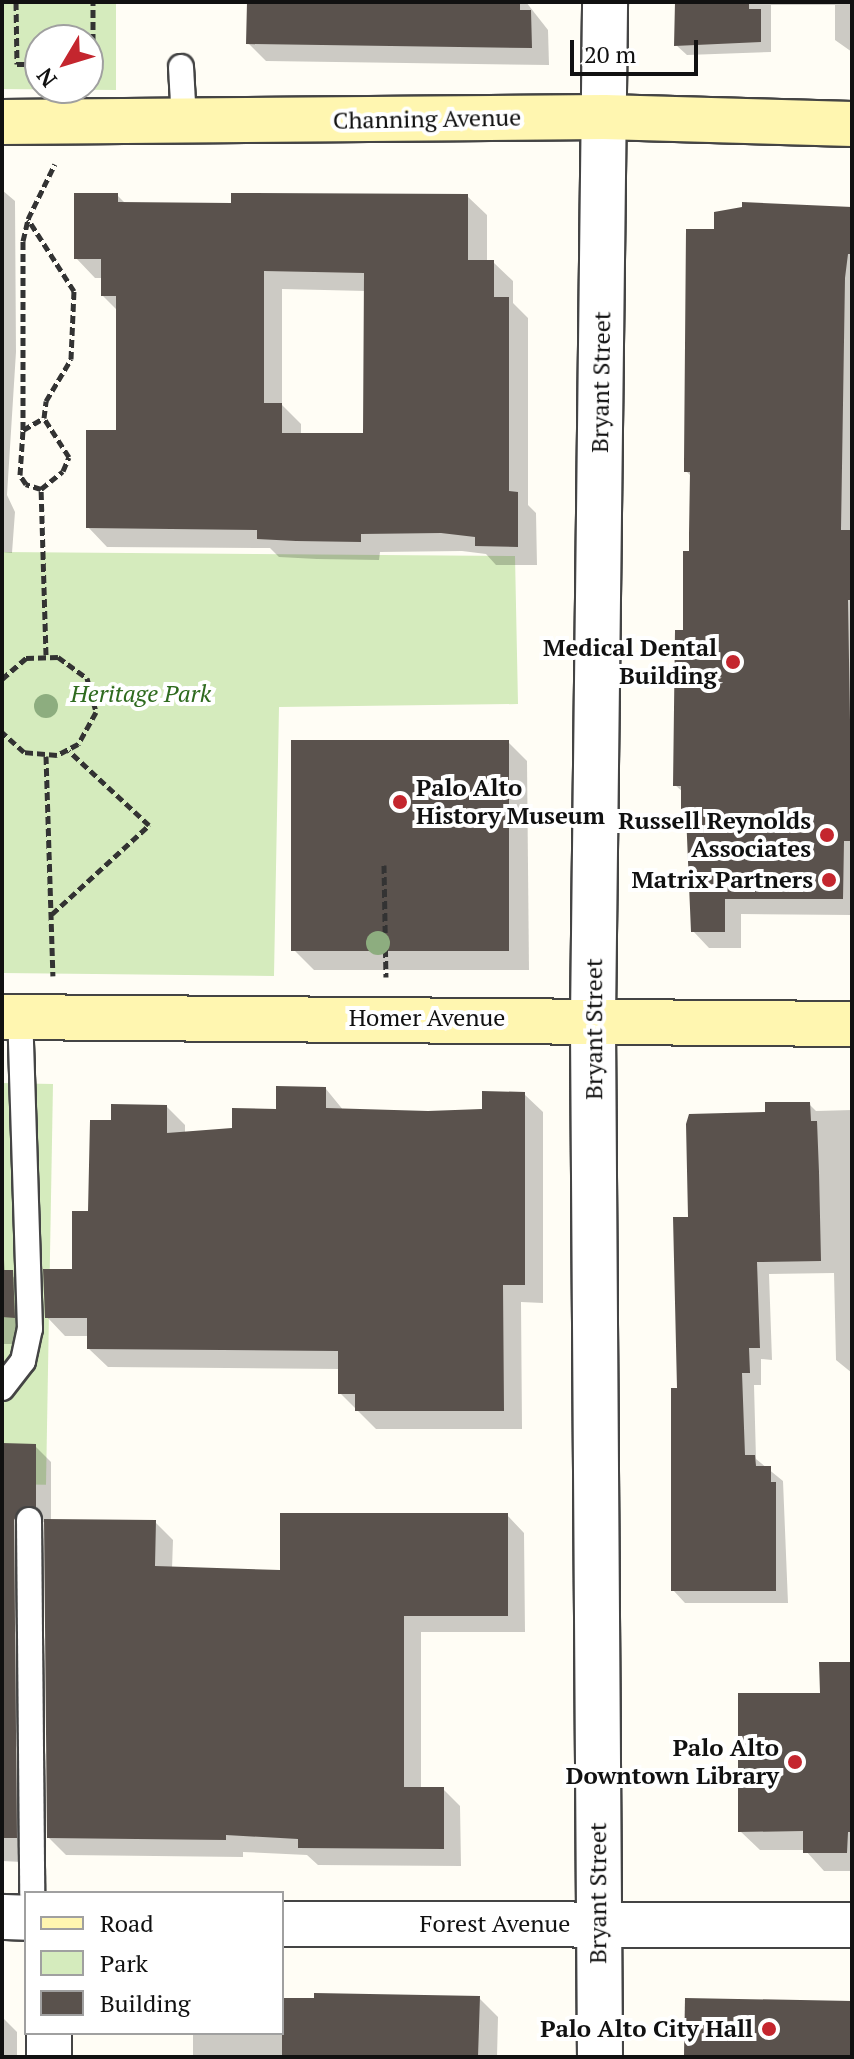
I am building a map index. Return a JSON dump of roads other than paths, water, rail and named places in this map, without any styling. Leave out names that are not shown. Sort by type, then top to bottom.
[{"type":"street","name":"Bryant Street","points":[[600,2057],[593,1019],[605,2]]},
{"type":"street","name":"Channing Avenue","points":[[2,122],[604,117],[852,124]]},
{"type":"street","name":"Homer Avenue","points":[[25,1017],[593,1019],[852,1024]]},
{"type":"street","points":[[2,1917],[24,1918]]},
{"type":"street","name":"Forest Avenue","points":[[284,1924],[852,1925]]},
{"type":"street","points":[[49,2035],[49,2057]]},
{"type":"lane","points":[[181,67],[184,121]]},
{"type":"lane","points":[[2,1388],[23,1361],[30,1329],[25,1017]]},
{"type":"lane","points":[[29,1520],[32,1891]]},
{"type":"place","name":"Medical Dental Building","points":[[733,662]]},
{"type":"place","name":"Palo Alto History Museum","points":[[400,802]]},
{"type":"place","name":"Russell Reynolds Associates","points":[[827,835]]},
{"type":"place","name":"Matrix Partners","points":[[829,880]]},
{"type":"place","name":"Palo Alto Downtown Library","points":[[795,1762]]},
{"type":"place","name":"Palo Alto City Hall","points":[[769,2029]]},
{"type":"park label","name":"Heritage Park","points":[[141,694]]}]
